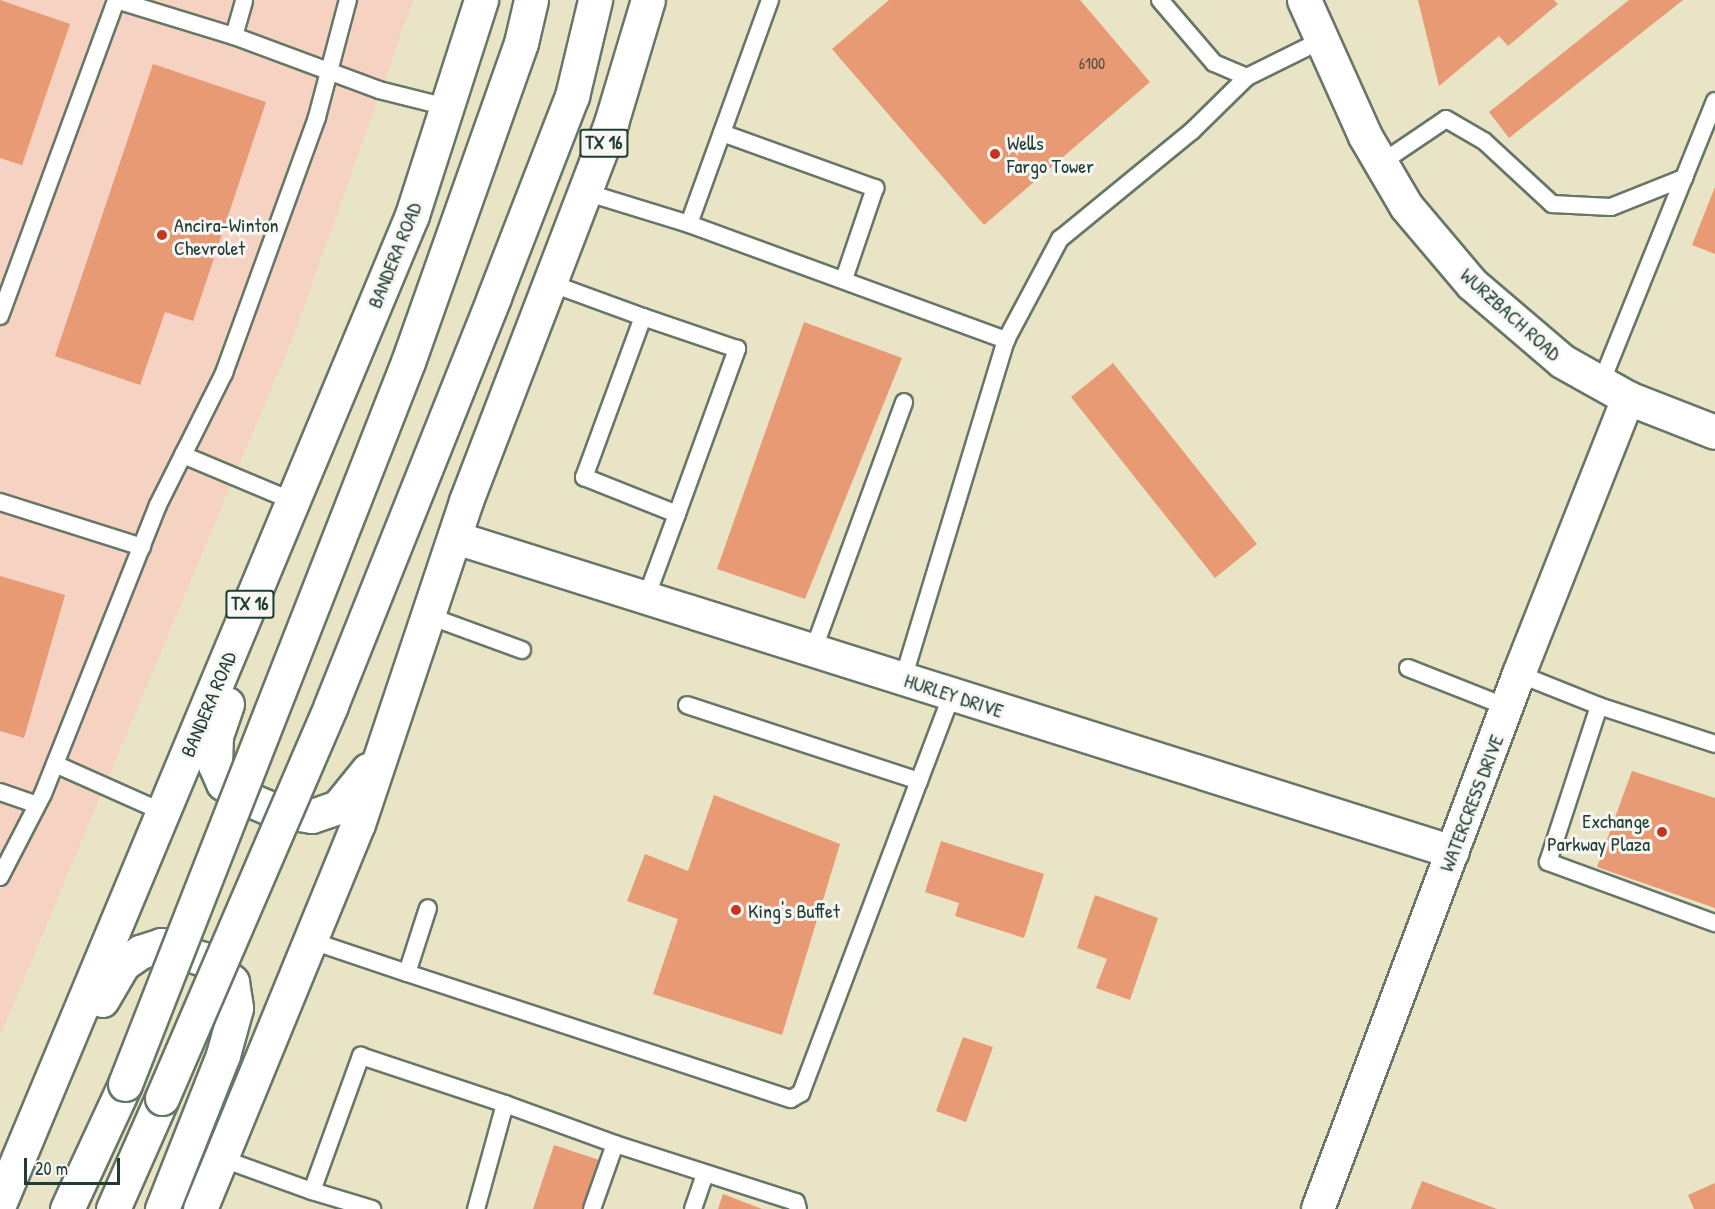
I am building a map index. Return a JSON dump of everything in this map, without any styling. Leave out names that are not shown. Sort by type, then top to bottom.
[{"type":"main road","name":"BANDERA ROAD","points":[[0,1202],[412,215],[481,0]]},
{"type":"main road","points":[[67,1209],[125,1084],[408,362],[521,44],[531,0]]},
{"type":"main road","points":[[113,1209],[331,705],[494,297],[572,96],[595,0]]},
{"type":"main road","name":"TX 16","points":[[200,1209],[223,1159],[358,824],[456,538],[611,123],[648,0]]},
{"type":"main road","name":"WURZBACH ROAD","points":[[1304,0],[1381,163],[1406,206],[1472,284],[1562,361],[1615,391],[1714,430]]},
{"type":"main road","points":[[271,553],[216,736],[215,765],[223,783],[274,810],[312,816],[338,807],[366,774],[400,700]]},
{"type":"main road","points":[[34,1121],[123,964],[140,952],[161,945],[203,960],[232,982],[236,1008],[223,1055],[162,1209]]},
{"type":"street","name":"WATERCRESS DRIVE","points":[[1318,1209],[1519,674],[1615,391]]},
{"type":"street","name":"HURLEY DRIVE","points":[[456,538],[1453,852]]},
{"type":"lane","points":[[0,316],[116,0],[234,36],[380,90],[447,107]]},
{"type":"lane","points":[[234,36],[244,0]]},
{"type":"lane","points":[[0,877],[38,805],[142,547],[228,362],[317,117],[348,0]]},
{"type":"lane","points":[[689,224],[770,0]]},
{"type":"lane","points":[[1160,0],[1214,63],[1247,77]]},
{"type":"lane","points":[[903,679],[1006,340],[1060,239],[1192,131],[1247,77],[1322,40]]},
{"type":"lane","points":[[1615,391],[1684,178],[1715,101]]},
{"type":"lane","points":[[1381,163],[1446,118],[1484,141],[1552,204],[1611,207],[1684,178]]},
{"type":"lane","points":[[722,133],[875,188],[844,279]]},
{"type":"lane","points":[[585,192],[689,224],[1006,340]]},
{"type":"lane","points":[[550,283],[737,349],[646,598]]},
{"type":"lane","points":[[643,317],[584,477],[677,514]]},
{"type":"lane","points":[[813,651],[904,402]]},
{"type":"lane","points":[[183,455],[293,501]]},
{"type":"lane","points":[[0,502],[142,547]]},
{"type":"lane","points":[[429,616],[522,650]]},
{"type":"lane","points":[[1408,668],[1507,707]]},
{"type":"lane","points":[[1519,674],[1599,706],[1715,744]]},
{"type":"lane","points":[[312,941],[791,1099],[801,1093],[951,694]]},
{"type":"lane","points":[[687,705],[918,781]]},
{"type":"lane","points":[[1599,706],[1548,862],[1715,923]]},
{"type":"lane","points":[[55,764],[163,812]]},
{"type":"lane","points":[[0,792],[38,805]]},
{"type":"lane","points":[[407,973],[429,908]]},
{"type":"lane","points":[[312,1191],[361,1056],[615,1144],[796,1202],[798,1209]]},
{"type":"lane","points":[[476,1209],[505,1104]]},
{"type":"lane","points":[[592,1209],[615,1144]]},
{"type":"lane","points":[[223,1159],[312,1191],[372,1209]]},
{"type":"lane","points":[[693,1209],[705,1174]]},
{"type":"shaded area","points":[[0,0],[413,0],[295,332],[0,1036]]},
{"type":"building","points":[[0,0],[70,24],[22,165],[0,158]]},
{"type":"building","name":"Wells Fargo Tower","points":[[889,0],[1080,0],[1150,82],[984,225],[832,49]]},
{"type":"building","points":[[1418,0],[1554,0],[1558,4],[1508,46],[1499,36],[1439,86]]},
{"type":"building","points":[[1629,0],[1683,0],[1509,138],[1489,112]]},
{"type":"building","points":[[153,64],[266,102],[193,321],[165,312],[140,385],[55,356]]},
{"type":"building","points":[[1715,187],[1715,254],[1692,245]]},
{"type":"building","points":[[804,322],[902,358],[805,599],[717,569]]},
{"type":"building","points":[[1113,363],[1257,544],[1215,578],[1071,397]]},
{"type":"building","points":[[0,576],[65,595],[24,738],[0,731]]},
{"type":"building","name":"Exchange Parkway Plaza","points":[[1632,771],[1715,798],[1715,908],[1597,867]]},
{"type":"building","name":"King's Buffet","points":[[714,795],[840,844],[782,1035],[653,994],[678,919],[627,901],[645,854],[688,871]]},
{"type":"building","points":[[941,841],[1044,874],[1024,938],[955,916],[959,903],[925,892]]},
{"type":"building","points":[[1095,895],[1158,918],[1130,1000],[1096,988],[1107,959],[1077,948]]},
{"type":"building","points":[[963,1037],[993,1047],[966,1122],[936,1111]]},
{"type":"building","points":[[554,1145],[599,1160],[583,1209],[533,1209]]},
{"type":"building","points":[[1422,1181],[1497,1209],[1411,1209]]},
{"type":"building","points":[[1715,1183],[1715,1209],[1694,1209],[1688,1195]]},
{"type":"building","points":[[723,1194],[762,1209],[718,1209]]},
{"type":"place","name":"Wells Fargo Tower","points":[[995,154]]},
{"type":"place","name":"Ancira-Winton Chevrolet","points":[[162,235]]},
{"type":"place","name":"Exchange Parkway Plaza","points":[[1662,832]]},
{"type":"place","name":"King's Buffet","points":[[736,910]]}]
